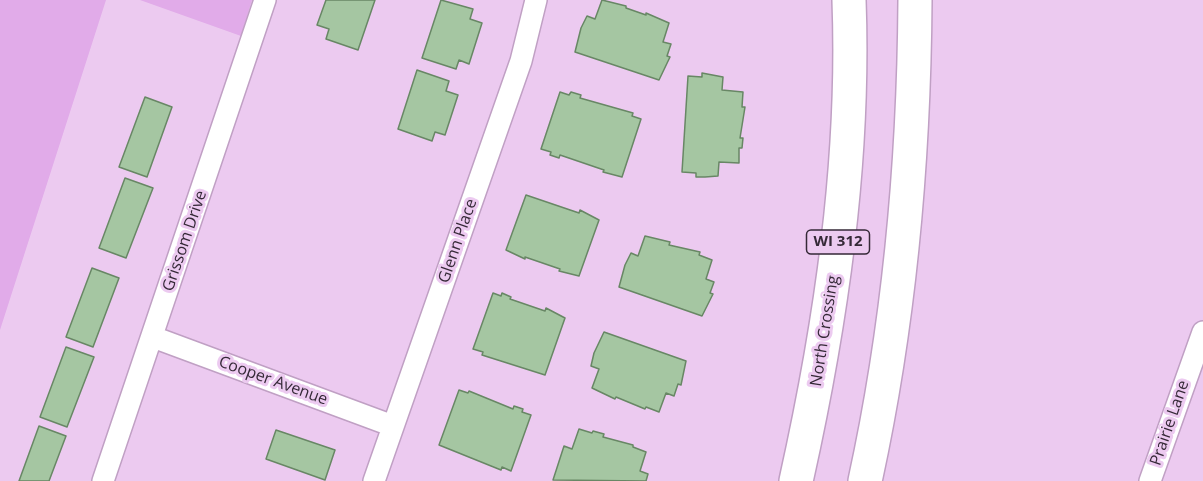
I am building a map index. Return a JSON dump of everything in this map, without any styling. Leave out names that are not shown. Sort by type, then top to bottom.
[{"type":"main road","name":"North Crossing","points":[[796,481],[816,391],[836,264],[846,139],[849,0]]},
{"type":"main road","points":[[865,481],[889,354],[906,228],[914,104],[915,0]]},
{"type":"street","name":"Grissom Drive","points":[[103,481],[265,0]]},
{"type":"street","name":"Glenn Place","points":[[374,481],[521,61],[536,0]]},
{"type":"street","name":"Prairie Lane","points":[[1150,481],[1203,332]]},
{"type":"street","name":"Cooper Avenue","points":[[153,337],[393,426]]},
{"type":"shaded area","points":[[0,0],[106,0],[0,330]]},
{"type":"shaded area","points":[[140,0],[252,0],[241,36]]},
{"type":"building","points":[[326,0],[375,0],[358,50],[326,39],[329,29],[317,25]]},
{"type":"building","points":[[441,0],[473,9],[470,19],[482,23],[469,64],[459,60],[456,69],[422,58]]},
{"type":"building","points":[[602,0],[626,6],[626,8],[646,15],[646,13],[669,23],[663,42],[671,44],[667,56],[670,57],[659,80],[575,52],[581,28],[587,16],[595,19]]},
{"type":"building","points":[[417,70],[449,81],[446,91],[458,95],[445,135],[435,132],[432,141],[398,129]]},
{"type":"building","points":[[702,73],[723,77],[722,90],[743,92],[742,107],[745,107],[739,163],[719,162],[718,176],[696,177],[696,173],[682,172],[688,76],[702,77]]},
{"type":"building","points":[[560,92],[581,95],[580,98],[633,113],[632,116],[641,119],[622,177],[560,155],[559,158],[550,155],[551,152],[541,149]]},
{"type":"building","points":[[145,97],[172,107],[147,177],[119,167]]},
{"type":"building","points":[[125,178],[153,188],[126,258],[99,248]]},
{"type":"building","points":[[526,195],[579,213],[580,210],[599,220],[579,276],[559,271],[560,269],[525,257],[525,259],[506,250]]},
{"type":"building","points":[[645,236],[670,242],[669,245],[700,252],[699,255],[712,260],[706,279],[714,282],[710,293],[713,294],[702,316],[619,287],[631,253],[638,256]]},
{"type":"building","points":[[92,268],[119,278],[93,347],[66,337]]},
{"type":"building","points":[[493,293],[501,296],[502,293],[511,297],[510,299],[545,311],[546,308],[565,318],[545,375],[482,355],[483,352],[473,349]]},
{"type":"building","points":[[604,332],[686,361],[681,385],[678,384],[674,396],[666,393],[659,412],[616,397],[615,399],[592,388],[599,369],[591,366],[594,353]]},
{"type":"building","points":[[66,347],[94,357],[67,427],[40,417]]},
{"type":"building","points":[[459,390],[468,393],[469,391],[513,409],[514,406],[523,409],[522,412],[531,415],[511,471],[502,467],[501,470],[439,445]]},
{"type":"building","points":[[39,426],[66,436],[49,481],[19,481]]},
{"type":"building","points":[[579,429],[604,434],[603,437],[633,445],[646,452],[640,471],[648,474],[646,481],[553,480],[564,446],[572,449]]},
{"type":"building","points":[[276,430],[335,450],[325,480],[266,459]]}]
